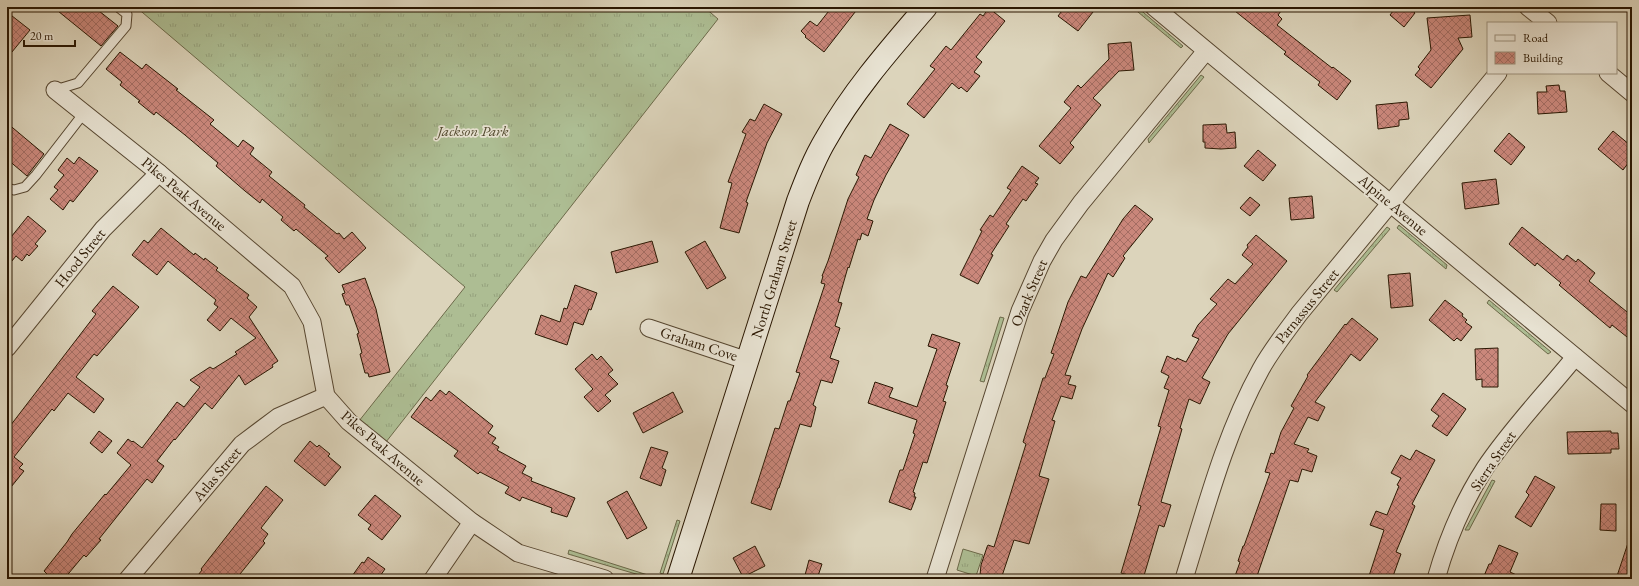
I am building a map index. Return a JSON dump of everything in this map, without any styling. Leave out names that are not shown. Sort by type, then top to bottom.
[{"type":"main road","name":"North Graham Street","points":[[678,579],[798,201],[810,170],[825,140],[842,112],[887,53],[926,7]]},
{"type":"street","name":"Alpine Avenue","points":[[1154,7],[1632,404]]},
{"type":"street","points":[[1528,7],[1543,22]]},
{"type":"street","name":"Ozark Street","points":[[935,579],[1003,361],[1020,311],[1039,266],[1054,240],[1081,203],[1206,51]]},
{"type":"street","name":"Parnassus Street","points":[[1184,579],[1231,434],[1261,369],[1272,351],[1299,314],[1497,74]]},
{"type":"street","points":[[1609,74],[1632,93]]},
{"type":"street","name":"Pikes Peak Avenue","points":[[55,90],[159,173],[292,286],[312,322],[326,396],[349,422],[472,522],[518,553],[605,579]]},
{"type":"street","name":"Hood Street","points":[[7,348],[103,229],[159,173]]},
{"type":"street","name":"Graham Cove","points":[[649,328],[748,360]]},
{"type":"street","name":"Sierra Street","points":[[1436,579],[1452,531],[1485,468],[1504,442],[1575,357]]},
{"type":"street","name":"Atlas Street","points":[[128,579],[242,444],[278,417],[326,396]]},
{"type":"street","points":[[433,579],[472,522]]},
{"type":"lane","points":[[55,90],[78,84],[126,26],[127,14],[118,7]]},
{"type":"lane","points":[[7,188],[14,190],[25,187],[36,176],[84,113]]},
{"type":"green space","name":"Jackson Park","points":[[136,7],[704,7],[718,19],[386,442],[359,421],[465,287]]},
{"type":"green space","points":[[1132,7],[1137,7],[1183,46],[1181,48]]},
{"type":"green space","points":[[1201,75],[1204,77],[1149,143],[1148,139]]},
{"type":"green space","points":[[1399,225],[1447,265],[1446,269],[1397,228]]},
{"type":"green space","points":[[1387,227],[1390,229],[1337,292],[1334,290]]},
{"type":"green space","points":[[1489,300],[1551,352],[1548,354],[1487,303]]},
{"type":"green space","points":[[1000,317],[1004,318],[984,382],[980,381]]},
{"type":"green space","points":[[1492,480],[1495,481],[1469,530],[1465,530]]},
{"type":"green space","points":[[677,520],[680,521],[663,574],[660,573]]},
{"type":"green space","points":[[963,549],[983,555],[976,576],[957,570]]},
{"type":"green space","points":[[569,550],[654,577],[653,579],[568,554]]},
{"type":"building","points":[[53,7],[94,7],[118,26],[101,46]]},
{"type":"building","points":[[832,7],[859,7],[824,52],[805,37],[806,36],[801,31],[810,21],[817,26]]},
{"type":"building","points":[[1065,7],[1097,7],[1078,31],[1058,16]]},
{"type":"building","points":[[1230,7],[1284,7],[1278,15],[1282,19],[1277,25],[1351,81],[1337,100],[1318,85],[1320,82],[1284,54],[1286,52]]},
{"type":"building","points":[[1396,7],[1408,7],[1415,13],[1404,27],[1390,15]]},
{"type":"building","points":[[989,8],[1005,21],[976,57],[982,62],[974,72],[980,76],[967,92],[961,87],[959,89],[952,83],[924,118],[907,104],[935,69],[930,66],[946,46],[951,50],[980,14],[983,16]]},
{"type":"building","points":[[7,12],[30,30],[7,58]]},
{"type":"building","points":[[1470,15],[1472,37],[1458,38],[1463,49],[1431,88],[1415,75],[1420,69],[1418,67],[1431,50],[1427,18]]},
{"type":"building","points":[[1131,42],[1134,70],[1119,71],[1093,98],[1101,105],[1070,143],[1074,147],[1060,164],[1039,146],[1071,108],[1064,102],[1078,85],[1081,88],[1109,59],[1108,44]]},
{"type":"building","points":[[120,52],[142,69],[146,64],[178,89],[176,90],[214,120],[210,124],[238,147],[243,140],[254,148],[250,154],[272,172],[269,176],[305,205],[304,207],[337,234],[339,233],[344,239],[352,232],[366,248],[339,273],[325,258],[328,256],[296,229],[294,231],[281,220],[283,217],[262,199],[260,203],[245,191],[216,166],[218,163],[185,135],[156,112],[154,115],[138,102],[140,101],[120,85],[122,82],[106,69]]},
{"type":"building","points":[[1559,85],[1560,91],[1565,91],[1567,112],[1538,114],[1537,92],[1547,92],[1546,86]]},
{"type":"building","points":[[1407,102],[1409,119],[1399,120],[1399,126],[1378,129],[1376,105]]},
{"type":"building","points":[[764,104],[782,114],[767,143],[746,202],[748,203],[739,233],[720,228],[732,183],[728,182],[746,134],[742,132],[750,119],[755,121]]},
{"type":"building","points":[[7,123],[44,154],[27,176],[7,159]]},
{"type":"building","points":[[890,124],[909,135],[886,175],[874,200],[867,219],[873,221],[868,236],[862,233],[860,240],[858,239],[849,268],[848,267],[838,302],[842,303],[835,326],[840,328],[830,358],[839,361],[832,383],[821,380],[813,405],[816,407],[811,427],[800,424],[771,510],[751,503],[775,428],[779,429],[788,401],[790,401],[800,373],[796,372],[825,284],[821,283],[822,276],[848,199],[859,177],[856,175],[865,155],[871,158]]},
{"type":"building","points":[[1226,124],[1227,133],[1235,132],[1236,148],[1205,148],[1205,142],[1203,142],[1203,125]]},
{"type":"building","points":[[1613,131],[1630,145],[1627,149],[1632,153],[1632,158],[1623,170],[1598,149]]},
{"type":"building","points":[[1509,133],[1525,147],[1511,165],[1494,151]]},
{"type":"building","points":[[1258,150],[1276,165],[1263,181],[1244,166]]},
{"type":"building","points":[[79,157],[98,171],[73,202],[70,200],[63,210],[50,199],[58,190],[54,187],[64,175],[58,170],[67,158],[74,164]]},
{"type":"building","points":[[1022,166],[1039,178],[1035,183],[1038,184],[1026,201],[1023,199],[1006,224],[1009,226],[991,254],[993,255],[978,284],[960,275],[982,231],[980,230],[990,215],[993,217],[1011,190],[1007,188]]},
{"type":"building","points":[[1496,179],[1499,204],[1465,209],[1462,183]]},
{"type":"building","points":[[1312,196],[1314,218],[1291,220],[1289,198]]},
{"type":"building","points":[[1250,197],[1260,205],[1250,216],[1240,208]]},
{"type":"building","points":[[1135,205],[1153,219],[1123,256],[1125,258],[1113,277],[1108,273],[1082,329],[1065,375],[1071,376],[1068,384],[1076,386],[1072,399],[1061,396],[1052,420],[1055,421],[1039,476],[1049,479],[1029,544],[1014,540],[1001,579],[981,577],[981,565],[988,545],[994,547],[1026,444],[1023,442],[1043,378],[1045,378],[1054,354],[1051,353],[1068,302],[1081,276],[1086,278],[1123,219]]},
{"type":"building","points":[[28,216],[46,231],[35,244],[38,246],[29,256],[27,254],[22,261],[16,256],[7,267],[7,242]]},
{"type":"building","points":[[1522,227],[1563,260],[1567,255],[1576,262],[1578,259],[1595,273],[1589,281],[1632,316],[1632,341],[1612,325],[1610,328],[1559,285],[1561,283],[1537,263],[1535,266],[1509,244]]},
{"type":"building","points":[[161,228],[194,255],[195,253],[204,260],[205,258],[218,268],[216,270],[249,295],[247,298],[257,307],[249,317],[278,361],[272,365],[273,367],[245,385],[239,375],[212,409],[205,403],[157,461],[164,466],[152,483],[147,479],[99,539],[101,540],[86,557],[84,555],[64,579],[43,579],[47,574],[44,571],[72,534],[131,465],[117,453],[128,439],[142,448],[177,402],[184,407],[200,387],[190,380],[210,367],[213,369],[237,354],[235,352],[256,338],[231,318],[220,331],[207,320],[218,307],[214,304],[216,300],[168,261],[157,275],[132,255],[144,240],[148,243]]},
{"type":"building","points":[[1256,235],[1287,261],[1228,334],[1202,378],[1210,382],[1200,404],[1189,399],[1161,502],[1171,505],[1164,527],[1159,525],[1143,579],[1121,573],[1141,506],[1138,505],[1161,427],[1158,426],[1169,390],[1164,388],[1169,376],[1161,372],[1167,356],[1186,362],[1199,339],[1192,336],[1198,325],[1217,304],[1210,299],[1228,279],[1235,284],[1253,264],[1242,255],[1248,247],[1247,245]]},
{"type":"building","points":[[652,241],[658,262],[616,273],[611,252]]},
{"type":"building","points":[[705,241],[726,278],[707,289],[685,252]]},
{"type":"building","points":[[1410,273],[1413,306],[1391,308],[1388,275]]},
{"type":"building","points":[[365,278],[376,309],[390,372],[369,377],[368,373],[365,373],[360,354],[362,353],[357,334],[359,333],[349,305],[346,305],[342,294],[345,293],[342,285]]},
{"type":"building","points":[[575,285],[597,293],[591,310],[589,309],[583,325],[574,322],[567,345],[535,334],[541,315],[560,322],[564,308],[567,309]]},
{"type":"building","points":[[113,286],[139,307],[97,356],[94,354],[76,377],[104,399],[94,413],[68,393],[54,411],[52,409],[14,457],[23,464],[19,468],[24,471],[7,492],[7,430],[96,314],[92,311]]},
{"type":"building","points":[[1445,300],[1463,314],[1462,316],[1467,320],[1465,322],[1472,327],[1461,341],[1457,338],[1454,341],[1429,320]]},
{"type":"building","points":[[1352,318],[1378,339],[1360,361],[1351,354],[1315,402],[1325,407],[1318,421],[1308,417],[1294,444],[1309,449],[1307,452],[1317,456],[1312,472],[1302,469],[1298,482],[1290,480],[1256,579],[1234,579],[1240,562],[1238,561],[1243,546],[1270,473],[1265,472],[1271,453],[1274,454],[1281,432],[1294,408],[1291,406],[1308,376],[1307,375],[1345,324],[1346,325]]},
{"type":"building","points":[[932,334],[960,343],[946,385],[948,386],[943,401],[946,402],[927,463],[923,462],[913,492],[915,493],[914,497],[916,497],[911,510],[889,502],[900,470],[903,470],[915,434],[913,433],[917,420],[868,403],[875,382],[893,388],[889,397],[917,407],[937,349],[928,346]]},
{"type":"building","points":[[1498,348],[1498,387],[1482,387],[1482,379],[1476,380],[1475,349]]},
{"type":"building","points":[[592,354],[597,360],[601,356],[613,370],[608,374],[618,384],[605,395],[611,401],[598,412],[584,397],[593,389],[575,369]]},
{"type":"building","points":[[440,390],[446,395],[449,391],[493,426],[488,433],[496,438],[492,443],[499,447],[497,450],[526,466],[522,473],[532,478],[531,481],[575,498],[567,517],[551,512],[552,508],[522,497],[520,501],[505,493],[509,487],[480,472],[478,474],[454,456],[458,451],[411,417],[426,397],[431,401]]},
{"type":"building","points":[[673,392],[683,412],[643,433],[633,413]]},
{"type":"building","points":[[1443,393],[1466,409],[1447,436],[1432,426],[1439,416],[1431,410]]},
{"type":"building","points":[[99,431],[112,441],[102,453],[90,443]]},
{"type":"building","points":[[1611,431],[1611,433],[1618,433],[1619,449],[1611,449],[1611,453],[1568,454],[1567,432]]},
{"type":"building","points":[[310,441],[317,447],[319,445],[330,454],[328,456],[341,467],[325,486],[294,461]]},
{"type":"building","points":[[651,447],[668,452],[662,468],[666,470],[661,486],[640,478]]},
{"type":"building","points":[[1416,450],[1435,460],[1412,504],[1415,506],[1396,552],[1401,554],[1392,579],[1368,579],[1384,530],[1370,525],[1376,511],[1387,515],[1399,486],[1397,485],[1401,478],[1391,473],[1401,455],[1410,460]]},
{"type":"building","points":[[1535,476],[1555,487],[1531,527],[1515,517],[1529,495],[1526,492]]},
{"type":"building","points":[[266,486],[283,500],[261,528],[268,534],[263,541],[265,543],[236,579],[195,579],[202,570],[201,569]]},
{"type":"building","points":[[627,491],[647,528],[627,539],[607,502]]},
{"type":"building","points":[[375,495],[401,516],[382,540],[368,529],[371,525],[358,515]]},
{"type":"building","points":[[1601,504],[1616,504],[1616,531],[1600,530]]},
{"type":"building","points":[[1629,540],[1632,540],[1632,579],[1616,579]]},
{"type":"building","points":[[1499,545],[1518,553],[1510,572],[1525,579],[1485,579],[1486,576],[1484,576]]},
{"type":"building","points":[[755,546],[765,566],[743,577],[733,558]]},
{"type":"building","points":[[368,557],[385,569],[378,579],[350,579],[362,562],[364,563]]},
{"type":"building","points":[[809,560],[822,564],[817,579],[804,579]]}]
